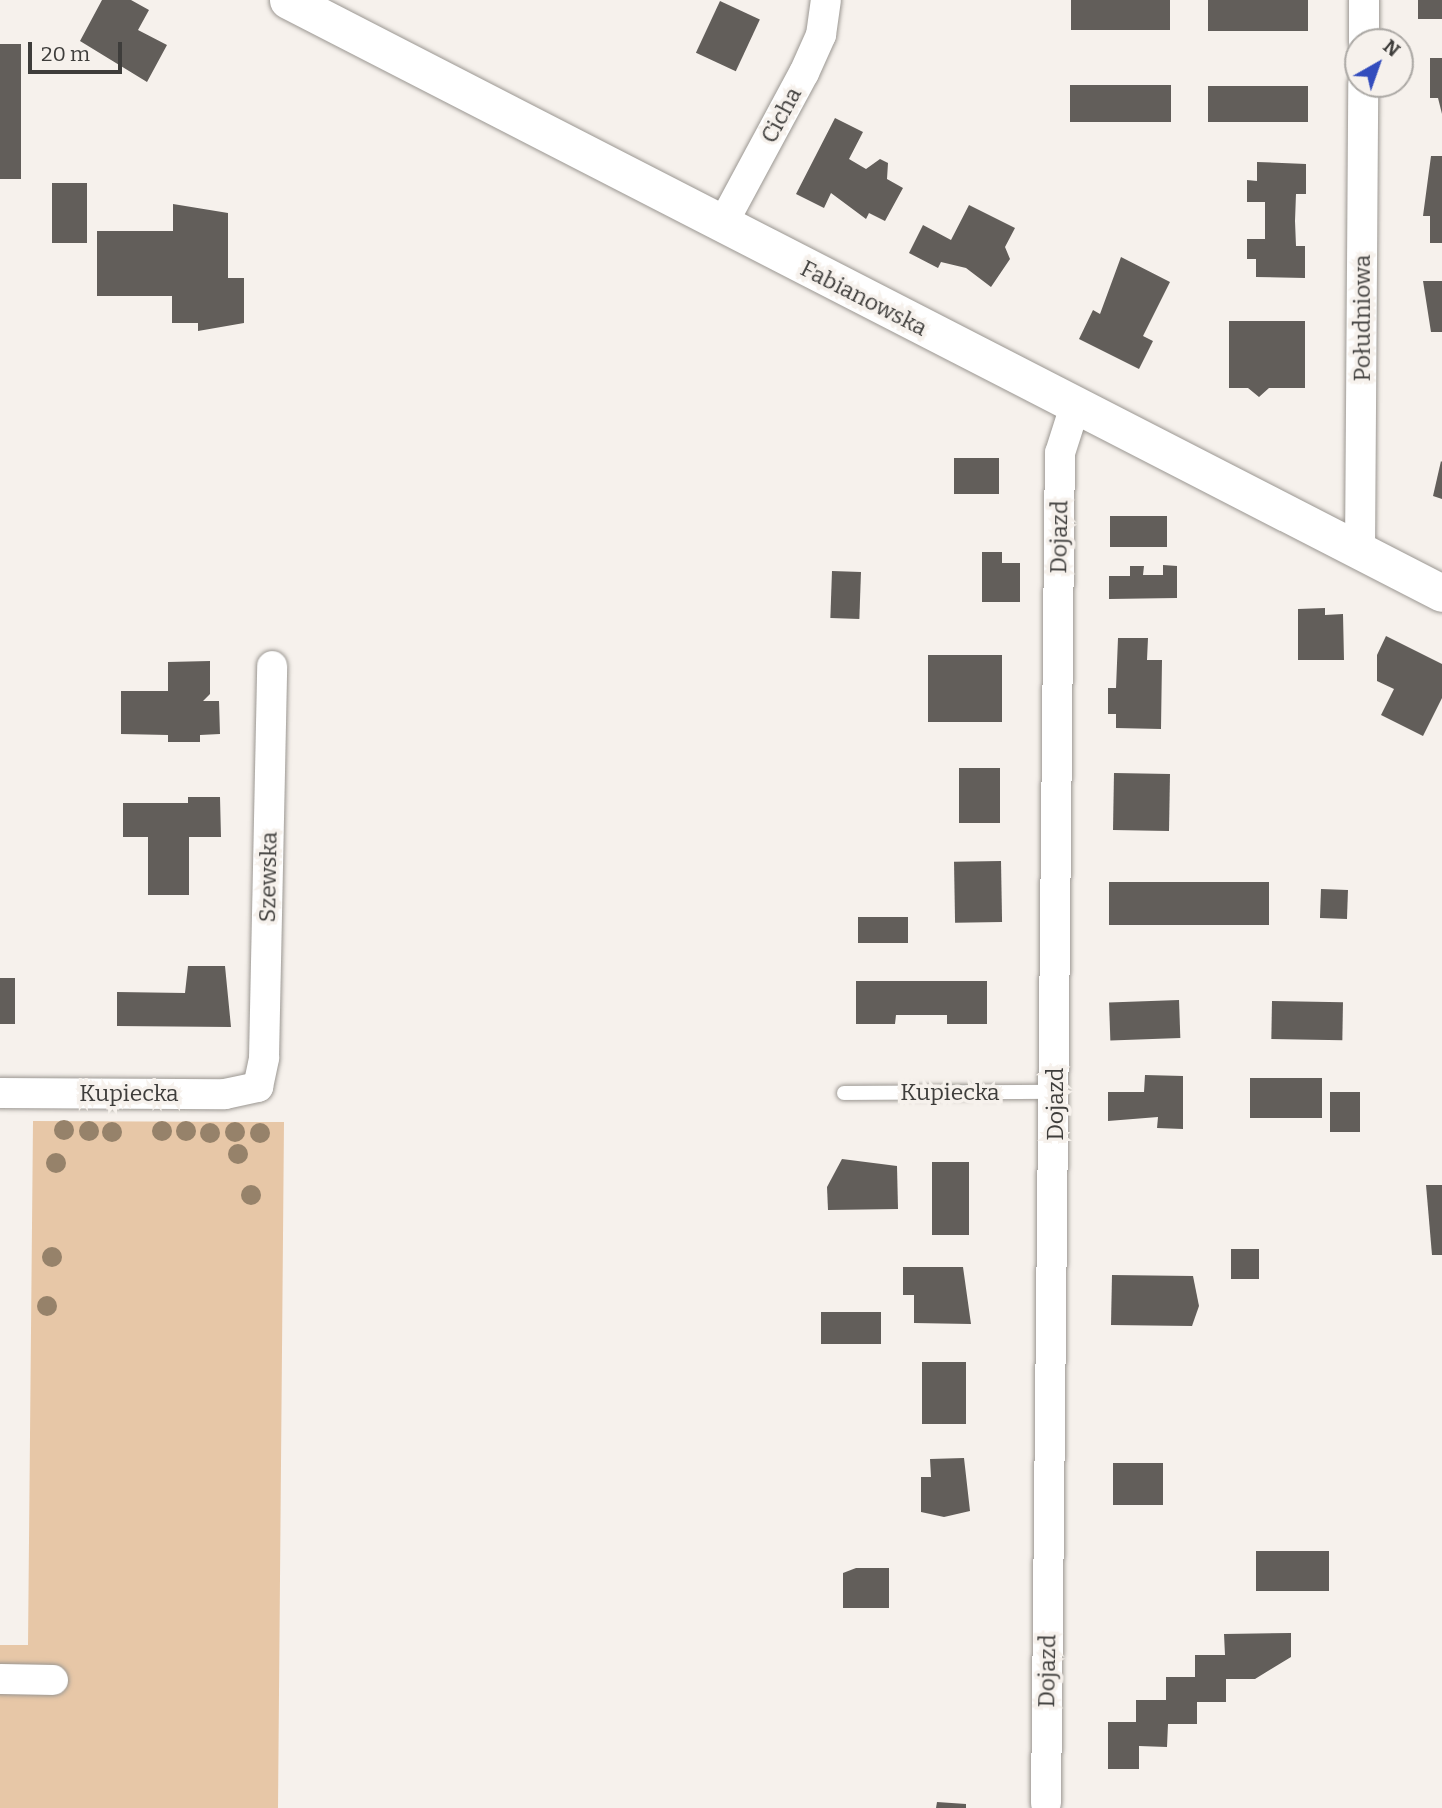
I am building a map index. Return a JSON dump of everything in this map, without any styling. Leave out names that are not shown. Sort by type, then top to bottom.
[{"type":"street","name":"Fabianowska","points":[[288,0],[1442,593]]},
{"type":"street","name":"Cicha","points":[[722,225],[804,73],[821,35],[826,0]]},
{"type":"street","points":[[1364,0],[1364,28]]},
{"type":"street","name":"Południowa","points":[[1360,552],[1363,98]]},
{"type":"street","name":"Dojazd","points":[[1046,1803],[1060,453],[1075,406]]},
{"type":"street","name":"Szewska","points":[[258,1087],[264,1058],[272,666]]},
{"type":"street","name":"Kupiecka","points":[[0,1093],[225,1094],[258,1087]]},
{"type":"street","points":[[0,1679],[53,1680]]},
{"type":"lane","name":"Kupiecka","points":[[844,1093],[1055,1092]]},
{"type":"shaded area","points":[[33,1121],[284,1122],[278,1808],[0,1808],[0,1645],[28,1645]]},
{"type":"building","points":[[102,0],[131,0],[149,10],[138,30],[167,45],[147,82],[80,41]]},
{"type":"building","points":[[1071,0],[1170,0],[1170,30],[1071,30]]},
{"type":"building","points":[[1208,0],[1308,0],[1308,31],[1208,31]]},
{"type":"building","points":[[1418,0],[1442,0],[1442,19],[1418,19]]},
{"type":"building","points":[[720,1],[760,20],[736,71],[696,53]]},
{"type":"building","points":[[0,44],[21,44],[21,179],[0,179]]},
{"type":"building","points":[[1430,58],[1442,58],[1442,114],[1438,98],[1430,98]]},
{"type":"building","points":[[1070,85],[1171,85],[1171,122],[1070,122]]},
{"type":"building","points":[[1208,86],[1308,86],[1308,122],[1208,122]]},
{"type":"building","points":[[835,118],[863,132],[849,159],[866,169],[880,159],[888,163],[887,179],[903,188],[885,221],[869,213],[866,219],[831,193],[824,208],[796,194]]},
{"type":"building","points":[[1431,156],[1442,156],[1442,243],[1430,243],[1430,216],[1423,216]]},
{"type":"building","points":[[1257,162],[1306,164],[1306,194],[1296,194],[1295,221],[1296,246],[1305,246],[1305,278],[1256,277],[1256,259],[1247,259],[1247,239],[1265,239],[1265,202],[1247,202],[1247,180],[1257,181]]},
{"type":"building","points":[[52,183],[87,183],[87,243],[52,243]]},
{"type":"building","points":[[173,204],[228,213],[228,278],[244,278],[244,323],[198,331],[198,323],[172,323],[172,296],[97,296],[97,231],[173,231]]},
{"type":"building","points":[[969,205],[1015,228],[1005,247],[1010,259],[991,287],[966,268],[941,262],[938,268],[909,253],[923,225],[951,240]]},
{"type":"building","points":[[1121,257],[1170,282],[1143,336],[1153,341],[1139,369],[1079,339],[1093,310],[1100,314]]},
{"type":"building","points":[[1423,281],[1442,281],[1442,332],[1431,332]]},
{"type":"building","points":[[1229,321],[1305,321],[1305,388],[1269,388],[1259,397],[1248,388],[1229,388]]},
{"type":"building","points":[[954,458],[999,458],[999,494],[954,494]]},
{"type":"building","points":[[1442,462],[1442,499],[1433,496]]},
{"type":"building","points":[[1110,516],[1167,516],[1167,547],[1110,547]]},
{"type":"building","points":[[982,552],[1002,552],[1002,563],[1020,563],[1020,602],[982,602]]},
{"type":"building","points":[[1163,565],[1177,566],[1177,598],[1109,599],[1109,576],[1130,576],[1130,566],[1144,566],[1143,575],[1163,575]]},
{"type":"building","points":[[832,571],[861,572],[859,619],[830,618]]},
{"type":"building","points":[[1325,608],[1325,615],[1343,614],[1344,660],[1298,660],[1298,609]]},
{"type":"building","points":[[1386,636],[1442,664],[1442,698],[1423,736],[1381,715],[1394,689],[1377,681],[1377,655]]},
{"type":"building","points":[[1118,638],[1148,638],[1147,660],[1162,660],[1161,729],[1116,728],[1116,714],[1108,714],[1108,688],[1116,688]]},
{"type":"building","points":[[928,655],[1002,655],[1002,722],[928,722]]},
{"type":"building","points":[[210,661],[210,694],[203,701],[219,701],[220,734],[200,735],[200,742],[168,742],[168,735],[121,734],[121,691],[168,691],[168,662]]},
{"type":"building","points":[[959,768],[1000,768],[1000,823],[959,823]]},
{"type":"building","points":[[1114,773],[1170,774],[1169,831],[1113,830]]},
{"type":"building","points":[[188,797],[220,797],[221,837],[189,837],[189,895],[148,895],[148,837],[123,837],[123,803],[188,803]]},
{"type":"building","points":[[1001,861],[1002,922],[955,923],[954,862]]},
{"type":"building","points":[[1109,882],[1269,882],[1269,925],[1109,925]]},
{"type":"building","points":[[1321,889],[1348,890],[1347,919],[1320,918]]},
{"type":"building","points":[[858,917],[908,917],[908,943],[858,943]]},
{"type":"building","points":[[188,966],[225,966],[231,1027],[117,1026],[117,992],[185,993]]},
{"type":"building","points":[[0,978],[15,978],[15,1024],[0,1024]]},
{"type":"building","points":[[856,981],[987,981],[987,1024],[947,1024],[947,1015],[896,1015],[895,1024],[856,1024]]},
{"type":"building","points":[[1179,1000],[1180,1038],[1110,1040],[1109,1002]]},
{"type":"building","points":[[1272,1001],[1343,1002],[1342,1040],[1271,1039]]},
{"type":"building","points":[[1145,1075],[1183,1076],[1183,1129],[1157,1128],[1158,1117],[1108,1121],[1108,1092],[1144,1092]]},
{"type":"building","points":[[1250,1078],[1322,1078],[1322,1118],[1250,1118]]},
{"type":"building","points":[[1330,1092],[1360,1092],[1360,1132],[1330,1132]]},
{"type":"building","points":[[842,1159],[897,1166],[898,1209],[828,1210],[827,1187]]},
{"type":"building","points":[[932,1162],[969,1162],[969,1235],[932,1235]]},
{"type":"building","points":[[1426,1185],[1442,1185],[1442,1255],[1432,1255]]},
{"type":"building","points":[[1231,1249],[1259,1249],[1259,1279],[1231,1279]]},
{"type":"building","points":[[903,1267],[963,1267],[971,1324],[914,1323],[914,1295],[903,1295]]},
{"type":"building","points":[[1112,1275],[1193,1276],[1199,1306],[1192,1326],[1111,1325]]},
{"type":"building","points":[[821,1312],[881,1312],[881,1344],[821,1344]]},
{"type":"building","points":[[922,1362],[966,1362],[966,1424],[922,1424]]},
{"type":"building","points":[[964,1458],[970,1511],[944,1517],[921,1512],[921,1477],[931,1477],[930,1459]]},
{"type":"building","points":[[1113,1463],[1163,1463],[1163,1505],[1113,1505]]},
{"type":"building","points":[[1256,1551],[1329,1551],[1329,1591],[1256,1591]]},
{"type":"building","points":[[856,1568],[889,1568],[889,1608],[843,1608],[843,1573]]},
{"type":"building","points":[[1291,1633],[1291,1657],[1255,1679],[1226,1679],[1226,1702],[1197,1702],[1197,1724],[1168,1724],[1167,1747],[1139,1746],[1139,1769],[1108,1769],[1108,1722],[1136,1722],[1136,1700],[1166,1700],[1166,1677],[1195,1677],[1195,1655],[1225,1655],[1224,1634]]},
{"type":"building","points":[[937,1802],[966,1804],[966,1808],[936,1808]]}]
